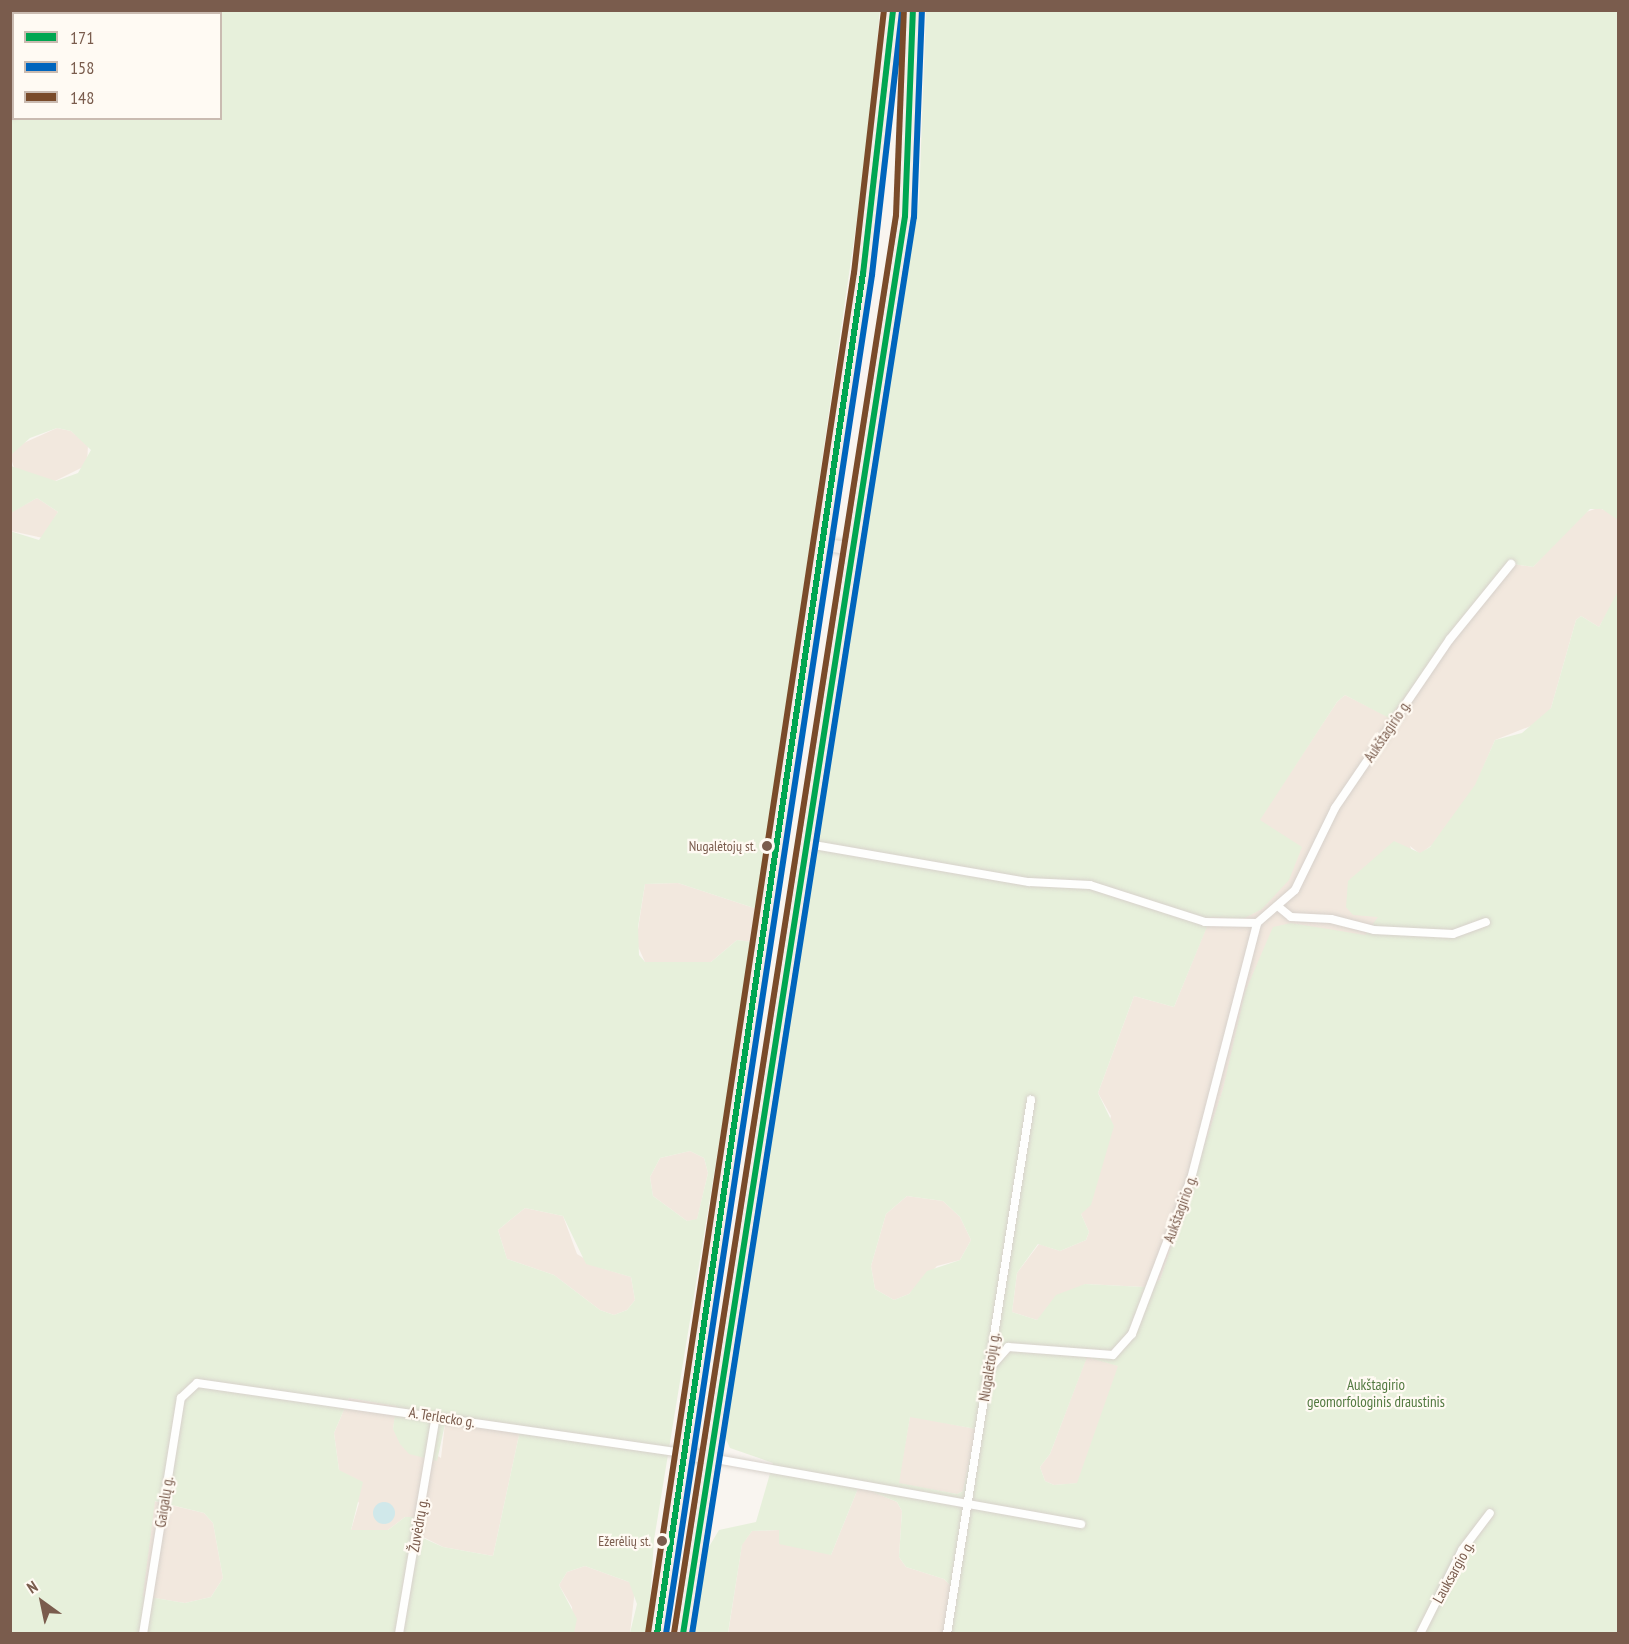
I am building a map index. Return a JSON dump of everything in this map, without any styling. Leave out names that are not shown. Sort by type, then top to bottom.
[{"type":"main road","points":[[657,1634],[681,1454],[872,209],[892,10]]},
{"type":"main road","points":[[683,1634],[808,844],[909,179],[914,10]]},
{"type":"main road","points":[[821,544],[853,549]]},
{"type":"main road","points":[[681,1454],[710,1458]]},
{"type":"street","name":"Aukštagirio g.","points":[[990,1368],[1008,1347],[1113,1355],[1132,1334],[1191,1179],[1257,923],[1280,908],[1304,873],[1335,808],[1449,639],[1511,564]]},
{"type":"street","points":[[808,844],[1029,882],[1090,885],[1205,922],[1257,923]]},
{"type":"street","points":[[1280,908],[1291,917],[1331,919],[1374,930],[1453,934],[1486,922]]},
{"type":"street","name":"Nugalėtojų g.","points":[[946,1634],[965,1501],[990,1368],[1031,1100]]},
{"type":"street","name":"A. Terlecko g.","points":[[204,1382],[681,1454]]},
{"type":"street","name":"Gaigalų g.","points":[[143,1634],[181,1398],[204,1382]]},
{"type":"street","name":"Žuvėdrų g.","points":[[399,1634],[436,1416]]},
{"type":"street","points":[[710,1458],[965,1501],[1080,1524]]},
{"type":"street","name":"Lauksargio g.","points":[[1420,1634],[1462,1550],[1490,1513]]},
{"type":"shaded area","points":[[57,428],[71,431],[88,445],[87,465],[55,481],[15,471],[10,455],[17,446]]},
{"type":"shaded area","points":[[37,498],[58,512],[43,538],[11,531],[10,513]]},
{"type":"shaded area","points":[[1598,508],[1618,514],[1618,594],[1599,627],[1581,616],[1576,620],[1551,708],[1541,722],[1495,740],[1474,789],[1440,839],[1420,854],[1410,846],[1436,923],[1223,1090],[1160,1280],[1144,1287],[1085,1284],[1037,1320],[1012,1312],[1017,1273],[1039,1244],[1060,1251],[1086,1240],[1089,1232],[1081,1214],[1111,1116],[1098,1093],[1134,996],[1174,1007],[1211,916],[1243,919],[1259,820],[1337,702],[1345,695],[1389,717],[1507,563],[1533,567],[1583,513]]},
{"type":"shaded area","points":[[678,883],[757,909],[752,942],[737,940],[711,962],[645,962],[636,942],[645,884]]},
{"type":"shaded area","points":[[690,1151],[704,1158],[708,1173],[697,1220],[687,1221],[653,1196],[650,1177],[660,1158]]},
{"type":"shaded area","points":[[907,1196],[943,1201],[960,1217],[971,1240],[960,1260],[937,1266],[909,1294],[894,1300],[875,1289],[871,1266],[886,1214]]},
{"type":"shaded area","points":[[525,1208],[563,1216],[577,1254],[598,1267],[631,1277],[635,1300],[627,1310],[614,1315],[600,1310],[554,1275],[507,1259],[498,1230]]},
{"type":"shaded area","points":[[1087,1356],[1119,1366],[1082,1483],[1054,1485],[1045,1481],[1040,1467],[1050,1454]]},
{"type":"shaded area","points":[[349,1398],[397,1406],[393,1429],[441,1458],[446,1415],[521,1426],[493,1556],[443,1547],[423,1537],[421,1517],[405,1517],[388,1530],[351,1530],[359,1503],[339,1470],[334,1433]]},
{"type":"shaded area","points":[[910,1416],[976,1429],[963,1491],[957,1494],[898,1484]]},
{"type":"shaded area","points":[[859,1486],[897,1502],[902,1511],[899,1557],[906,1567],[944,1579],[954,1589],[951,1633],[728,1634],[742,1544],[752,1531],[779,1530],[831,1555]]},
{"type":"shaded area","points":[[154,1501],[204,1513],[213,1523],[223,1578],[211,1597],[185,1603],[142,1596]]},
{"type":"shaded area","points":[[585,1566],[629,1582],[635,1589],[630,1633],[574,1633],[572,1607],[559,1585],[567,1572]]},
{"type":"green space","points":[[11,11],[880,11],[867,150],[757,909],[678,883],[645,884],[638,927],[639,955],[645,962],[711,962],[737,940],[752,942],[654,1540],[648,1633],[630,1633],[637,1604],[629,1582],[585,1566],[567,1572],[559,1585],[577,1619],[574,1633],[11,1633],[10,531],[39,540],[58,512],[37,498],[11,513],[11,466],[56,481],[78,473],[91,450],[71,431],[57,428],[30,438],[11,455]],"holes":[[[690,1151],[704,1158],[708,1173],[697,1219],[687,1221],[653,1196],[650,1177],[660,1158]],[[525,1208],[563,1216],[586,1264],[631,1277],[635,1300],[627,1310],[614,1315],[600,1310],[554,1275],[507,1259],[498,1230]],[[349,1398],[396,1406],[393,1429],[400,1444],[409,1454],[437,1461],[447,1415],[521,1426],[493,1556],[443,1547],[423,1538],[421,1517],[405,1517],[388,1530],[351,1530],[363,1482],[339,1470],[334,1433]],[[155,1501],[204,1513],[213,1523],[223,1578],[211,1597],[185,1603],[143,1596]]]},
{"type":"green space","name":"Aukštagirio geomorfologinis draustinis","points":[[926,11],[1618,11],[1618,520],[1602,509],[1590,509],[1533,567],[1507,563],[1389,718],[1345,695],[1337,702],[1260,820],[1302,847],[1289,880],[1262,909],[1243,919],[1211,917],[1174,1007],[1134,996],[1098,1093],[1114,1126],[1091,1205],[1081,1214],[1089,1232],[1086,1240],[1060,1251],[1038,1244],[1017,1273],[1012,1312],[1037,1320],[1056,1295],[1085,1284],[1144,1287],[1160,1280],[1223,1089],[1245,992],[1273,927],[1291,923],[1365,935],[1378,917],[1353,915],[1346,907],[1348,881],[1394,841],[1420,853],[1430,847],[1475,785],[1495,740],[1522,733],[1551,708],[1576,620],[1581,616],[1599,627],[1618,591],[1618,1633],[951,1633],[954,1589],[944,1579],[906,1567],[899,1557],[902,1511],[897,1502],[859,1486],[831,1555],[779,1544],[779,1530],[752,1531],[742,1545],[728,1633],[693,1634],[704,1555],[719,1530],[756,1522],[773,1463],[730,1448],[724,1435],[919,200]],"holes":[[[907,1196],[943,1201],[960,1217],[971,1240],[960,1260],[927,1271],[909,1294],[894,1300],[875,1289],[871,1266],[886,1214]],[[1087,1357],[1118,1366],[1077,1483],[1054,1485],[1045,1481],[1040,1467],[1050,1454]],[[910,1417],[976,1429],[963,1491],[957,1494],[899,1483]]]},
{"type":"water","points":[[384,1502],[392,1505],[395,1513],[392,1521],[384,1524],[376,1521],[373,1513],[376,1505]]},
{"type":"transit line","name":"148","points":[[648,1633],[854,273],[884,10]]},
{"type":"transit line","name":"171","points":[[657,1634],[863,274],[893,10]]},
{"type":"transit line","name":"148","points":[[674,1633],[896,215],[904,10]]},
{"type":"transit line","name":"171","points":[[683,1634],[905,216],[913,10]]},
{"type":"transit line","name":"158","points":[[692,1634],[914,217],[922,10]]},
{"type":"transit line","name":"158","points":[[666,1634],[872,275],[902,11]]},
{"type":"place","name":"Nugalėtojų st.","points":[[767,846]]},
{"type":"place","name":"Ežerėlių st.","points":[[662,1541]]}]
